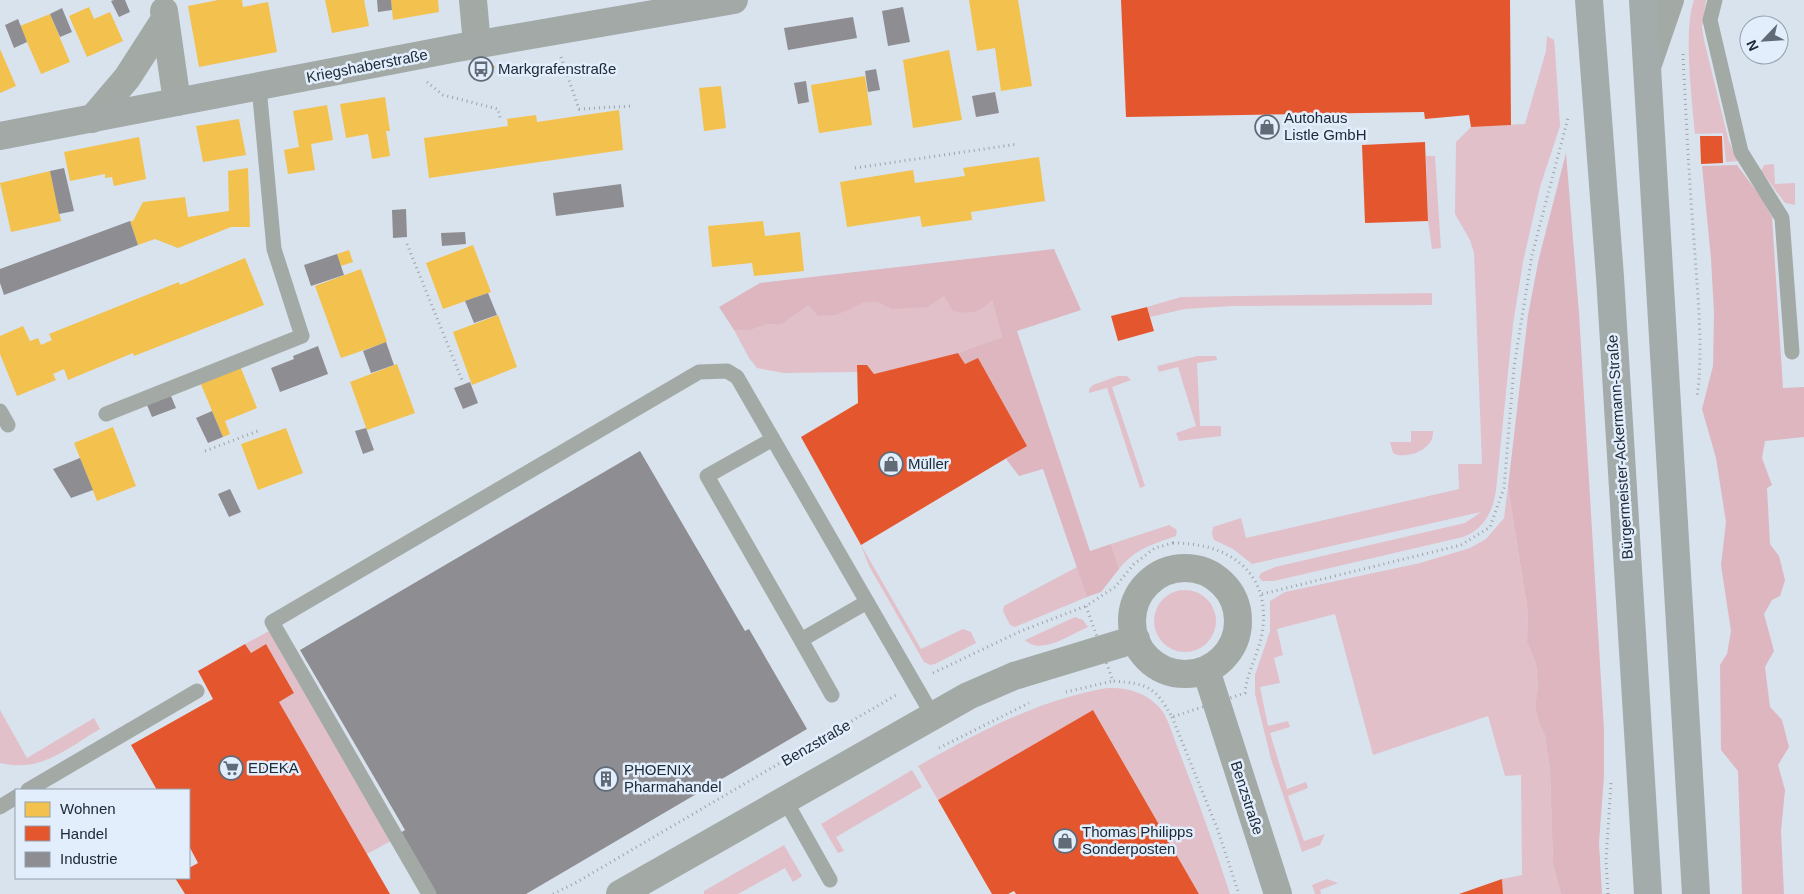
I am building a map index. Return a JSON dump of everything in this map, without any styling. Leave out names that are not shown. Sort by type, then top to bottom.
[{"type":"main road","name":"Kriegshaberstraße","points":[[0,136],[477,45],[734,0]]},
{"type":"main road","name":"Bürgermeister-Ackermann-Straße","points":[[1589,0],[1610,286],[1648,894]]},
{"type":"main road","points":[[1643,0],[1696,894]]},
{"type":"street","points":[[473,0],[477,45]]},
{"type":"street","points":[[1648,64],[1670,0]]},
{"type":"street","points":[[164,10],[177,102]]},
{"type":"street","points":[[92,119],[127,78],[164,10]]},
{"type":"street","points":[[1178,568],[1193,568],[1209,573],[1224,584],[1233,598],[1238,614],[1238,632],[1231,648],[1220,661],[1206,670],[1189,674],[1172,673],[1157,666],[1144,654],[1136,639],[1132,624],[1134,608],[1140,594],[1150,581],[1162,573],[1178,568]]},
{"type":"street","points":[[636,890],[785,800],[968,696],[1014,676],[1136,639]]},
{"type":"street","name":"Benzstraße","points":[[1206,670],[1215,703],[1278,894]]},
{"type":"lane","points":[[1715,0],[1710,20],[1741,152],[1782,218],[1792,352]]},
{"type":"lane","points":[[106,414],[302,336],[274,249],[259,87]]},
{"type":"lane","points":[[429,894],[272,622],[699,372],[727,370],[737,377],[933,716]]},
{"type":"lane","points":[[0,411],[8,425]]},
{"type":"lane","points":[[773,439],[707,476],[832,695]]},
{"type":"lane","points":[[801,640],[867,602]]},
{"type":"lane","points":[[30,789],[197,691]]},
{"type":"lane","points":[[0,807],[15,798]]},
{"type":"lane","points":[[785,800],[830,880]]},
{"type":"path","points":[[560,54],[579,109],[633,106]]},
{"type":"path","points":[[423,79],[443,95],[498,109],[500,118]]},
{"type":"path","points":[[1262,594],[1461,545],[1490,527],[1504,488],[1514,367],[1532,255],[1568,118]]},
{"type":"path","points":[[855,168],[1018,144]]},
{"type":"path","points":[[407,244],[462,380]]},
{"type":"path","points":[[205,451],[258,431]]},
{"type":"path","name":"Benzstraße","points":[[553,894],[882,705],[913,683],[1021,631],[1086,606],[1115,588],[1134,564],[1155,548],[1173,543],[1192,543],[1212,548],[1236,559],[1253,575],[1262,594],[1263,626],[1258,653],[1246,679],[1245,694],[1172,716]]},
{"type":"path","points":[[1086,606],[1113,681]]},
{"type":"path","points":[[1058,694],[1113,681],[1142,684],[1158,693],[1172,716],[1216,828],[1238,894]]},
{"type":"path","points":[[930,752],[1031,702]]},
{"type":"shaded area","points":[[1694,0],[1706,0],[1702,27],[1704,40],[1729,142],[1738,161],[1726,162],[1723,133],[1695,134],[1690,85],[1689,47],[1689,29]]},
{"type":"shaded area","points":[[1547,36],[1554,40],[1560,126],[1540,187],[1523,262],[1513,324],[1496,490],[1490,512],[1477,529],[1463,537],[1274,581],[1262,581],[1259,577],[1261,573],[1275,567],[1465,523],[1481,512],[1252,564],[1233,549],[1214,540],[1212,534],[1213,527],[1241,518],[1246,538],[1459,489],[1458,464],[1482,464],[1474,253],[1470,240],[1455,214],[1456,142],[1471,127],[1525,124],[1546,51]]},
{"type":"shaded area","points":[[1566,153],[1579,313],[1604,730],[1604,776],[1599,843],[1602,894],[1561,894],[1553,864],[1550,770],[1545,736],[1538,720],[1535,705],[1538,687],[1536,664],[1527,642],[1528,613],[1508,487],[1528,315],[1539,258]]},
{"type":"shaded area","points":[[1426,156],[1435,156],[1441,248],[1432,249],[1428,221]]},
{"type":"shaded area","points":[[1774,164],[1775,184],[1795,183],[1795,205],[1785,203],[1761,171],[1764,165]]},
{"type":"shaded area","points":[[1737,165],[1760,196],[1772,217],[1783,388],[1804,387],[1804,437],[1765,441],[1762,458],[1772,485],[1767,488],[1770,544],[1779,556],[1785,580],[1780,596],[1772,600],[1764,614],[1774,651],[1765,667],[1770,707],[1782,720],[1789,747],[1778,765],[1785,790],[1781,831],[1784,894],[1742,894],[1738,771],[1721,750],[1720,665],[1727,654],[1731,631],[1721,565],[1726,522],[1716,458],[1702,409],[1713,366],[1714,312],[1702,166]]},
{"type":"shaded area","points":[[1054,249],[1081,310],[1017,331],[1090,551],[1111,544],[1119,569],[1101,592],[1087,597],[1043,469],[1019,476],[1006,459],[1026,446],[978,359],[965,364],[958,353],[1002,337],[992,300],[983,308],[974,312],[953,311],[944,296],[928,307],[892,309],[876,302],[865,302],[836,315],[818,316],[809,305],[782,324],[768,324],[751,330],[734,330],[719,307],[760,283]]},
{"type":"shaded area","points":[[1432,293],[1432,305],[1232,306],[1185,309],[1150,317],[1147,307],[1181,297]]},
{"type":"shaded area","points":[[944,296],[992,300],[1002,337],[958,353],[874,374],[867,365],[857,366],[857,372],[784,373],[757,368],[749,358],[734,330],[751,330],[768,324],[782,324],[809,305],[851,308],[865,302],[876,302],[893,309]]},
{"type":"shaded area","points":[[1197,356],[1216,356],[1217,360],[1197,363],[1200,426],[1221,426],[1221,436],[1179,441],[1176,433],[1196,426],[1178,367],[1159,372],[1157,366]]},
{"type":"shaded area","points":[[1118,376],[1127,376],[1131,380],[1112,387],[1145,486],[1140,488],[1107,388],[1089,393],[1089,389],[1093,385]]},
{"type":"shaded area","points":[[1411,431],[1433,431],[1430,443],[1421,450],[1409,455],[1393,453],[1390,442],[1411,442]]},
{"type":"shaded area","points":[[1508,487],[1528,613],[1527,642],[1536,664],[1538,688],[1535,705],[1538,720],[1545,736],[1550,770],[1553,864],[1561,894],[1503,894],[1502,879],[1522,875],[1521,775],[1505,776],[1488,716],[1373,755],[1335,614],[1277,629],[1283,655],[1274,658],[1280,683],[1260,687],[1268,726],[1288,721],[1290,727],[1270,733],[1287,789],[1306,782],[1308,788],[1288,796],[1304,841],[1325,834],[1320,845],[1302,852],[1271,759],[1255,694],[1255,675],[1270,631],[1270,601],[1285,592],[1420,563],[1470,548],[1486,539],[1504,518]]},
{"type":"shaded area","points":[[1169,525],[1177,530],[1176,536],[1138,552],[1119,569],[1111,544]]},
{"type":"shaded area","points":[[861,545],[921,649],[963,629],[971,632],[976,643],[935,664],[930,665],[924,662],[869,566]]},
{"type":"shaded area","points":[[1077,567],[1087,597],[1015,627],[1010,625],[1003,611],[1004,606]]},
{"type":"shaded area","points":[[1185,590],[1197,592],[1207,599],[1214,609],[1216,621],[1214,633],[1207,643],[1197,650],[1185,652],[1173,650],[1163,643],[1156,633],[1154,621],[1156,609],[1163,599],[1173,592]]},
{"type":"shaded area","points":[[1075,617],[1083,620],[1088,627],[1047,645],[1039,646],[1025,640]]},
{"type":"shaded area","points":[[269,631],[391,841],[367,854],[279,702],[294,693],[266,644],[251,653],[245,644]]},
{"type":"shaded area","points":[[1107,688],[1122,688],[1142,694],[1154,702],[1165,715],[1205,820],[1230,894],[1199,894],[1093,710],[938,800],[918,766],[986,730],[1033,709],[1057,700]]},
{"type":"shaded area","points":[[0,710],[27,758],[94,718],[100,729],[64,751],[41,762],[28,765],[0,763]]},
{"type":"shaded area","points":[[912,770],[922,787],[836,837],[844,851],[838,853],[821,824]]},
{"type":"shaded area","points":[[784,845],[802,876],[793,882],[785,868],[738,894],[704,894],[704,891]]},
{"type":"shaded area","points":[[1327,879],[1338,883],[1320,890],[1321,894],[1315,894],[1312,885]]},
{"type":"building: Wohnen","points":[[218,0],[242,0],[243,7],[268,2],[277,52],[199,67],[188,6]]},
{"type":"building: Wohnen","points":[[325,0],[364,0],[369,26],[332,33]]},
{"type":"building: Wohnen","points":[[391,0],[438,0],[439,12],[393,20]]},
{"type":"building: Wohnen","points":[[969,0],[1018,0],[1032,86],[1001,91],[995,48],[977,51]]},
{"type":"building: Wohnen","points":[[89,7],[94,19],[110,12],[123,41],[87,57],[69,16]]},
{"type":"building: Wohnen","points":[[50,14],[70,62],[41,74],[20,26]]},
{"type":"building: Wohnen","points":[[0,49],[16,86],[0,93]]},
{"type":"building: Wohnen","points":[[949,50],[962,120],[913,128],[903,60]]},
{"type":"building: Wohnen","points":[[494,65],[495,68],[475,71],[475,69]]},
{"type":"building: Wohnen","points":[[865,76],[872,125],[819,133],[811,85]]},
{"type":"building: Wohnen","points":[[721,86],[726,128],[704,131],[699,88]]},
{"type":"building: Wohnen","points":[[385,97],[390,131],[386,131],[390,156],[372,159],[368,134],[346,138],[340,104]]},
{"type":"building: Wohnen","points":[[327,105],[333,140],[311,144],[315,170],[288,174],[284,150],[299,147],[293,111]]},
{"type":"building: Wohnen","points":[[619,110],[623,150],[429,178],[424,138],[508,126],[507,119],[536,115],[537,122]]},
{"type":"building: Wohnen","points":[[239,119],[246,155],[203,162],[196,126]]},
{"type":"building: Wohnen","points":[[139,137],[146,179],[114,186],[112,177],[105,178],[105,174],[70,181],[64,152]]},
{"type":"building: Wohnen","points":[[1039,157],[1045,201],[971,212],[972,220],[922,227],[920,216],[847,227],[840,182],[913,170],[915,183],[965,176],[963,168]]},
{"type":"building: Wohnen","points":[[248,168],[250,227],[231,227],[178,248],[155,239],[138,245],[130,221],[133,221],[143,202],[185,197],[188,217],[229,211],[228,171]]},
{"type":"building: Wohnen","points":[[50,171],[61,221],[11,232],[0,183]]},
{"type":"building: Wohnen","points":[[763,221],[765,236],[800,232],[804,271],[754,276],[752,263],[712,267],[708,226]]},
{"type":"building: Wohnen","points":[[473,245],[491,292],[443,309],[426,263]]},
{"type":"building: Wohnen","points":[[349,250],[353,262],[341,266],[337,254]]},
{"type":"building: Wohnen","points":[[245,258],[264,305],[134,356],[133,353],[68,380],[64,369],[53,374],[56,380],[17,396],[0,354],[0,336],[23,326],[30,341],[38,338],[41,345],[52,340],[49,334],[179,282],[180,285]]},
{"type":"building: Wohnen","points":[[361,269],[387,342],[341,358],[315,286]]},
{"type":"building: Wohnen","points":[[498,315],[517,367],[472,385],[453,332]]},
{"type":"building: Wohnen","points":[[397,364],[415,413],[367,430],[350,382]]},
{"type":"building: Wohnen","points":[[240,366],[257,408],[225,421],[230,434],[223,437],[200,382]]},
{"type":"building: Wohnen","points":[[113,427],[136,486],[97,501],[74,443]]},
{"type":"building: Wohnen","points":[[286,428],[303,473],[258,490],[241,444]]},
{"type":"building: Handel","points":[[1121,0],[1510,0],[1511,125],[1471,127],[1469,115],[1425,119],[1424,112],[1126,117]]},
{"type":"building: Handel","points":[[1700,136],[1722,136],[1723,163],[1701,164]]},
{"type":"building: Handel","points":[[1425,142],[1428,221],[1365,223],[1362,145]]},
{"type":"building: Handel","points":[[1147,307],[1154,331],[1118,341],[1111,316]]},
{"type":"building: Handel","points":[[958,353],[965,364],[978,358],[1027,446],[861,545],[801,437],[858,403],[857,365],[867,365],[874,374]]},
{"type":"building: Handel","name":"EDEKA","points":[[245,644],[251,653],[266,644],[294,693],[279,702],[390,894],[185,894],[176,879],[190,879],[190,867],[198,863],[190,848],[190,789],[156,789],[131,745],[213,699],[198,671]]},
{"type":"building: Handel","name":"Thomas Philipps Sonderposten","points":[[1093,710],[1199,894],[1016,894],[1014,891],[1008,894],[992,894],[985,882],[938,800]]},
{"type":"building: Handel","points":[[1502,879],[1503,894],[1459,894]]},
{"type":"building: Industrie","points":[[125,0],[130,12],[119,17],[111,1]]},
{"type":"building: Industrie","points":[[377,0],[391,0],[392,10],[378,12]]},
{"type":"building: Industrie","points":[[903,7],[910,42],[888,46],[882,11]]},
{"type":"building: Industrie","points":[[62,8],[72,32],[60,37],[50,14]]},
{"type":"building: Industrie","points":[[853,17],[857,38],[788,50],[784,28]]},
{"type":"building: Industrie","points":[[18,19],[27,42],[14,48],[5,25]]},
{"type":"building: Industrie","points":[[876,69],[880,90],[868,92],[865,71]]},
{"type":"building: Industrie","points":[[806,81],[809,102],[798,104],[794,83]]},
{"type":"building: Industrie","points":[[995,92],[999,113],[976,117],[972,96]]},
{"type":"building: Industrie","points":[[64,168],[74,211],[59,214],[50,171]]},
{"type":"building: Industrie","points":[[621,184],[624,207],[556,216],[553,193]]},
{"type":"building: Industrie","points":[[406,209],[407,237],[393,238],[392,210]]},
{"type":"building: Industrie","points":[[130,221],[138,245],[4,295],[0,283],[0,269]]},
{"type":"building: Industrie","points":[[465,232],[466,244],[442,246],[441,233]]},
{"type":"building: Industrie","points":[[337,254],[344,275],[311,286],[304,265]]},
{"type":"building: Industrie","points":[[488,293],[497,315],[474,323],[465,301]]},
{"type":"building: Industrie","points":[[386,342],[394,365],[371,373],[363,351]]},
{"type":"building: Industrie","points":[[318,346],[328,374],[280,392],[271,368],[294,359],[293,356]]},
{"type":"building: Industrie","points":[[470,382],[478,403],[463,409],[454,388]]},
{"type":"building: Industrie","points":[[171,396],[176,408],[152,417],[147,405]]},
{"type":"building: Industrie","points":[[212,411],[223,437],[208,443],[196,418]]},
{"type":"building: Industrie","points":[[366,428],[374,450],[363,454],[355,431]]},
{"type":"building: Industrie","points":[[640,451],[745,631],[749,629],[807,729],[526,894],[436,894],[400,833],[405,830],[300,650]]},
{"type":"building: Industrie","points":[[80,458],[93,490],[71,498],[53,469]]},
{"type":"building: Industrie","points":[[230,489],[241,512],[229,517],[218,494]]},
{"type":"place","name":"Markgrafenstraße","points":[[481,69]]},
{"type":"place","name":"Autohaus Listle GmbH","points":[[1267,127]]},
{"type":"place","name":"Müller","points":[[891,464]]},
{"type":"place","name":"EDEKA","points":[[231,768]]},
{"type":"place","name":"PHOENIX Pharmahandel","points":[[606,779]]},
{"type":"place","name":"Thomas Philipps Sonderposten","points":[[1065,841]]}]
